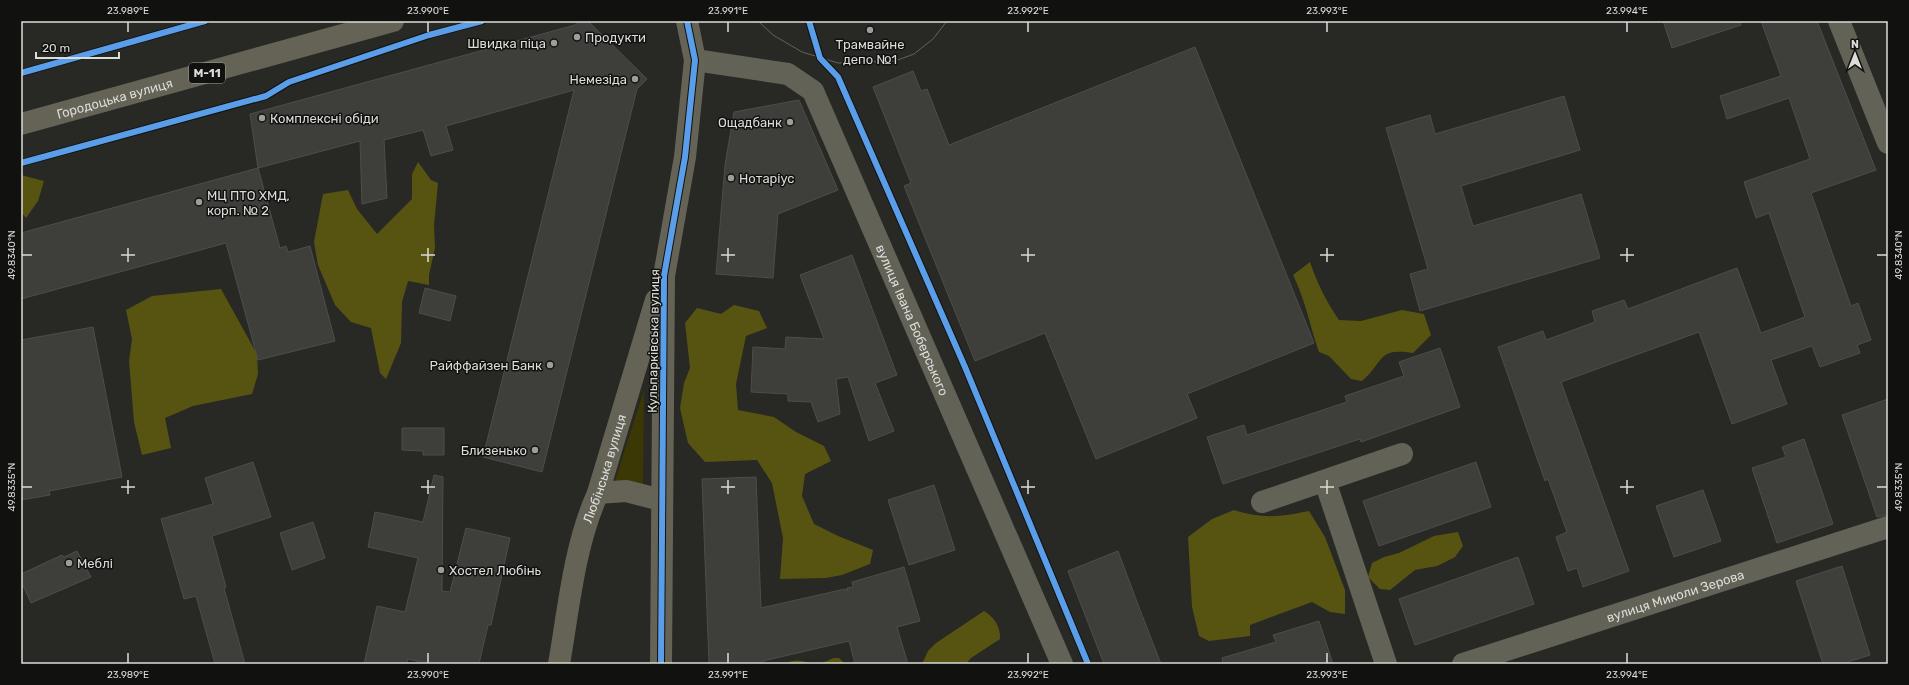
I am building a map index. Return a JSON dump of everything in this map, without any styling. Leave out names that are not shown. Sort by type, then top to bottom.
[{"type":"main road","name":"Городоцька вулиця","points":[[21,124],[393,21]]},
{"type":"main road","name":"Кульпарківська вулиця","points":[[661,664],[661,500],[664,276],[685,157],[695,60],[687,21]]},
{"type":"main road","name":"Любінська вулиця","points":[[559,664],[581,541],[598,493],[664,276]]},
{"type":"main road","points":[[598,493],[626,491],[661,500]]},
{"type":"street","points":[[1839,21],[1888,142]]},
{"type":"street","name":"вулиця Івана Боберського","points":[[695,60],[788,74],[813,91],[1062,664]]},
{"type":"street","points":[[1262,502],[1402,454]]},
{"type":"street","points":[[1325,480],[1386,664]]},
{"type":"street","name":"вулиця Миколи Зерова","points":[[1463,664],[1888,527]]},
{"type":"shaded area","points":[[418,162],[431,180],[438,183],[434,225],[435,248],[429,275],[429,285],[408,281],[402,302],[401,343],[386,379],[380,373],[371,328],[351,322],[335,305],[318,265],[314,242],[323,194],[348,190],[357,209],[377,234],[412,199],[412,174]]},
{"type":"shaded area","points":[[21,175],[44,181],[38,201],[26,218],[21,212]]},
{"type":"shaded area","points":[[1310,262],[1322,292],[1339,320],[1361,321],[1402,310],[1424,314],[1431,335],[1413,353],[1393,352],[1387,354],[1362,381],[1351,379],[1329,356],[1319,352],[1304,303],[1293,275]]},
{"type":"shaded area","points":[[221,289],[257,354],[258,374],[252,394],[193,406],[165,418],[171,448],[142,455],[134,422],[129,361],[132,339],[126,310],[152,296]]},
{"type":"shaded area","points":[[734,305],[759,311],[767,328],[746,336],[736,384],[738,410],[774,417],[796,432],[824,446],[831,461],[805,474],[802,496],[814,524],[838,536],[873,550],[870,564],[842,575],[826,578],[780,579],[783,538],[772,483],[757,460],[705,462],[688,443],[680,408],[684,383],[690,368],[685,323],[697,308],[721,314]]},
{"type":"shaded area","points":[[644,390],[643,487],[614,484]]},
{"type":"shaded area","points":[[1234,510],[1262,516],[1280,516],[1309,511],[1325,537],[1345,590],[1345,614],[1330,612],[1312,602],[1250,625],[1250,636],[1209,641],[1199,636],[1192,607],[1188,537],[1212,519]]},
{"type":"shaded area","points":[[1458,532],[1463,546],[1455,557],[1437,566],[1415,570],[1390,590],[1380,589],[1368,577],[1372,563],[1384,557],[1399,553],[1434,536]]},
{"type":"shaded area","points":[[984,611],[991,616],[998,626],[1000,639],[971,658],[966,664],[922,664],[928,651],[936,643]]},
{"type":"shaded area","points":[[833,658],[839,658],[845,664],[816,664]]},
{"type":"shaded area","points":[[795,660],[816,664],[784,664]]},
{"type":"building","points":[[580,21],[588,21],[647,79],[637,89],[542,472],[483,457],[574,90],[446,126],[453,150],[431,156],[423,130],[384,140],[387,198],[362,204],[360,141],[258,168],[250,114],[575,25]]},
{"type":"building","points":[[1663,21],[1740,21],[1741,25],[1672,48]]},
{"type":"building","points":[[1761,21],[1817,21],[1876,170],[1811,193],[1851,306],[1858,303],[1871,340],[1857,345],[1860,353],[1820,367],[1812,346],[1771,360],[1787,404],[1732,424],[1699,332],[1561,382],[1629,571],[1583,587],[1577,568],[1568,571],[1556,537],[1567,532],[1548,479],[1545,481],[1498,347],[1543,331],[1546,340],[1595,322],[1592,311],[1624,300],[1628,309],[1737,268],[1761,333],[1805,317],[1769,213],[1756,218],[1744,182],[1810,159],[1789,98],[1727,119],[1720,96],[1781,76]]},
{"type":"building","points":[[1195,47],[1314,343],[1187,394],[1197,418],[1096,459],[1045,333],[975,361],[904,186],[911,183],[873,87],[913,71],[921,91],[927,89],[949,145]]},
{"type":"building","points":[[1564,96],[1580,150],[1461,186],[1473,226],[1581,194],[1600,258],[1420,311],[1410,274],[1428,269],[1386,128],[1430,115],[1435,134]]},
{"type":"building","points":[[799,100],[838,190],[778,214],[773,278],[716,274],[725,165],[734,112]]},
{"type":"building","points":[[258,168],[280,248],[286,246],[288,252],[310,246],[335,341],[258,360],[226,243],[21,299],[21,233]]},
{"type":"building","points":[[852,255],[897,375],[875,383],[894,431],[869,441],[848,377],[836,379],[840,414],[818,422],[811,402],[788,401],[788,394],[751,392],[753,347],[785,349],[786,337],[824,339],[800,275]]},
{"type":"building","points":[[425,288],[456,296],[450,321],[419,313]]},
{"type":"building","points":[[93,327],[122,477],[49,491],[50,495],[21,500],[21,340]]},
{"type":"building","points":[[1440,348],[1460,407],[1361,442],[1360,439],[1223,484],[1207,437],[1244,425],[1247,435],[1347,402],[1345,396],[1404,376],[1399,362]]},
{"type":"building","points":[[1888,399],[1888,515],[1877,517],[1842,415]]},
{"type":"building","points":[[402,428],[444,428],[444,455],[423,455],[423,451],[402,450]]},
{"type":"building","points":[[1804,439],[1833,524],[1777,543],[1752,468],[1786,457],[1782,447]]},
{"type":"building","points":[[253,462],[271,517],[212,536],[226,587],[224,588],[245,664],[215,664],[196,596],[184,599],[161,519],[213,504],[205,478]]},
{"type":"building","points":[[1476,462],[1491,507],[1379,546],[1363,501]]},
{"type":"building","points":[[434,475],[443,477],[442,591],[450,592],[466,528],[510,538],[491,625],[488,625],[479,664],[429,664],[408,659],[407,664],[364,664],[377,606],[405,612],[418,558],[368,547],[375,512],[423,522]]},
{"type":"building","points":[[756,477],[761,608],[845,589],[848,591],[847,588],[853,587],[852,582],[904,567],[920,621],[897,627],[908,664],[855,664],[849,641],[763,661],[763,664],[709,664],[702,479]]},
{"type":"building","points":[[934,485],[955,550],[909,565],[888,500]]},
{"type":"building","points":[[1703,490],[1721,541],[1674,557],[1656,506]]},
{"type":"building","points":[[313,522],[325,558],[292,570],[280,533]]},
{"type":"building","points":[[77,551],[91,577],[31,603],[21,581],[21,574],[62,555],[64,557]]},
{"type":"building","points":[[1118,551],[1161,664],[1104,664],[1068,571]]},
{"type":"building","points":[[1518,557],[1534,604],[1415,645],[1399,599]]},
{"type":"building","points":[[1842,566],[1870,655],[1841,664],[1823,664],[1796,581]]},
{"type":"building","points":[[1319,621],[1333,664],[1223,664],[1222,658],[1276,642],[1273,635]]},
{"type":"tram line","points":[[758,21],[773,35],[802,52],[838,63],[895,61],[914,54],[933,39],[947,21]]},
{"type":"cycle path","points":[[21,73],[205,21]]},
{"type":"cycle path","points":[[21,163],[266,96],[289,82],[429,35],[482,21]]},
{"type":"cycle path","points":[[661,664],[664,276],[685,157],[695,60],[687,21]]},
{"type":"cycle path","points":[[809,21],[820,58],[838,77],[965,367],[1088,664]]},
{"type":"place","name":"Трамвайне депо №1","points":[[870,30]]},
{"type":"place","name":"Продукти","points":[[577,37]]},
{"type":"place","name":"Швидка піца","points":[[554,43]]},
{"type":"place","name":"Немезіда","points":[[635,79]]},
{"type":"place","name":"Комплексні обіди","points":[[262,118]]},
{"type":"place","name":"Ощадбанк","points":[[790,122]]},
{"type":"place","name":"Нотаріус","points":[[731,178]]},
{"type":"place","name":"МЦ ПТО ХМД, корп. № 2","points":[[199,202]]},
{"type":"place","name":"Райффайзен Банк","points":[[550,365]]},
{"type":"place","name":"Близенько","points":[[535,450]]},
{"type":"place","name":"Меблі","points":[[69,563]]},
{"type":"place","name":"Хостел Любінь","points":[[441,570]]}]
